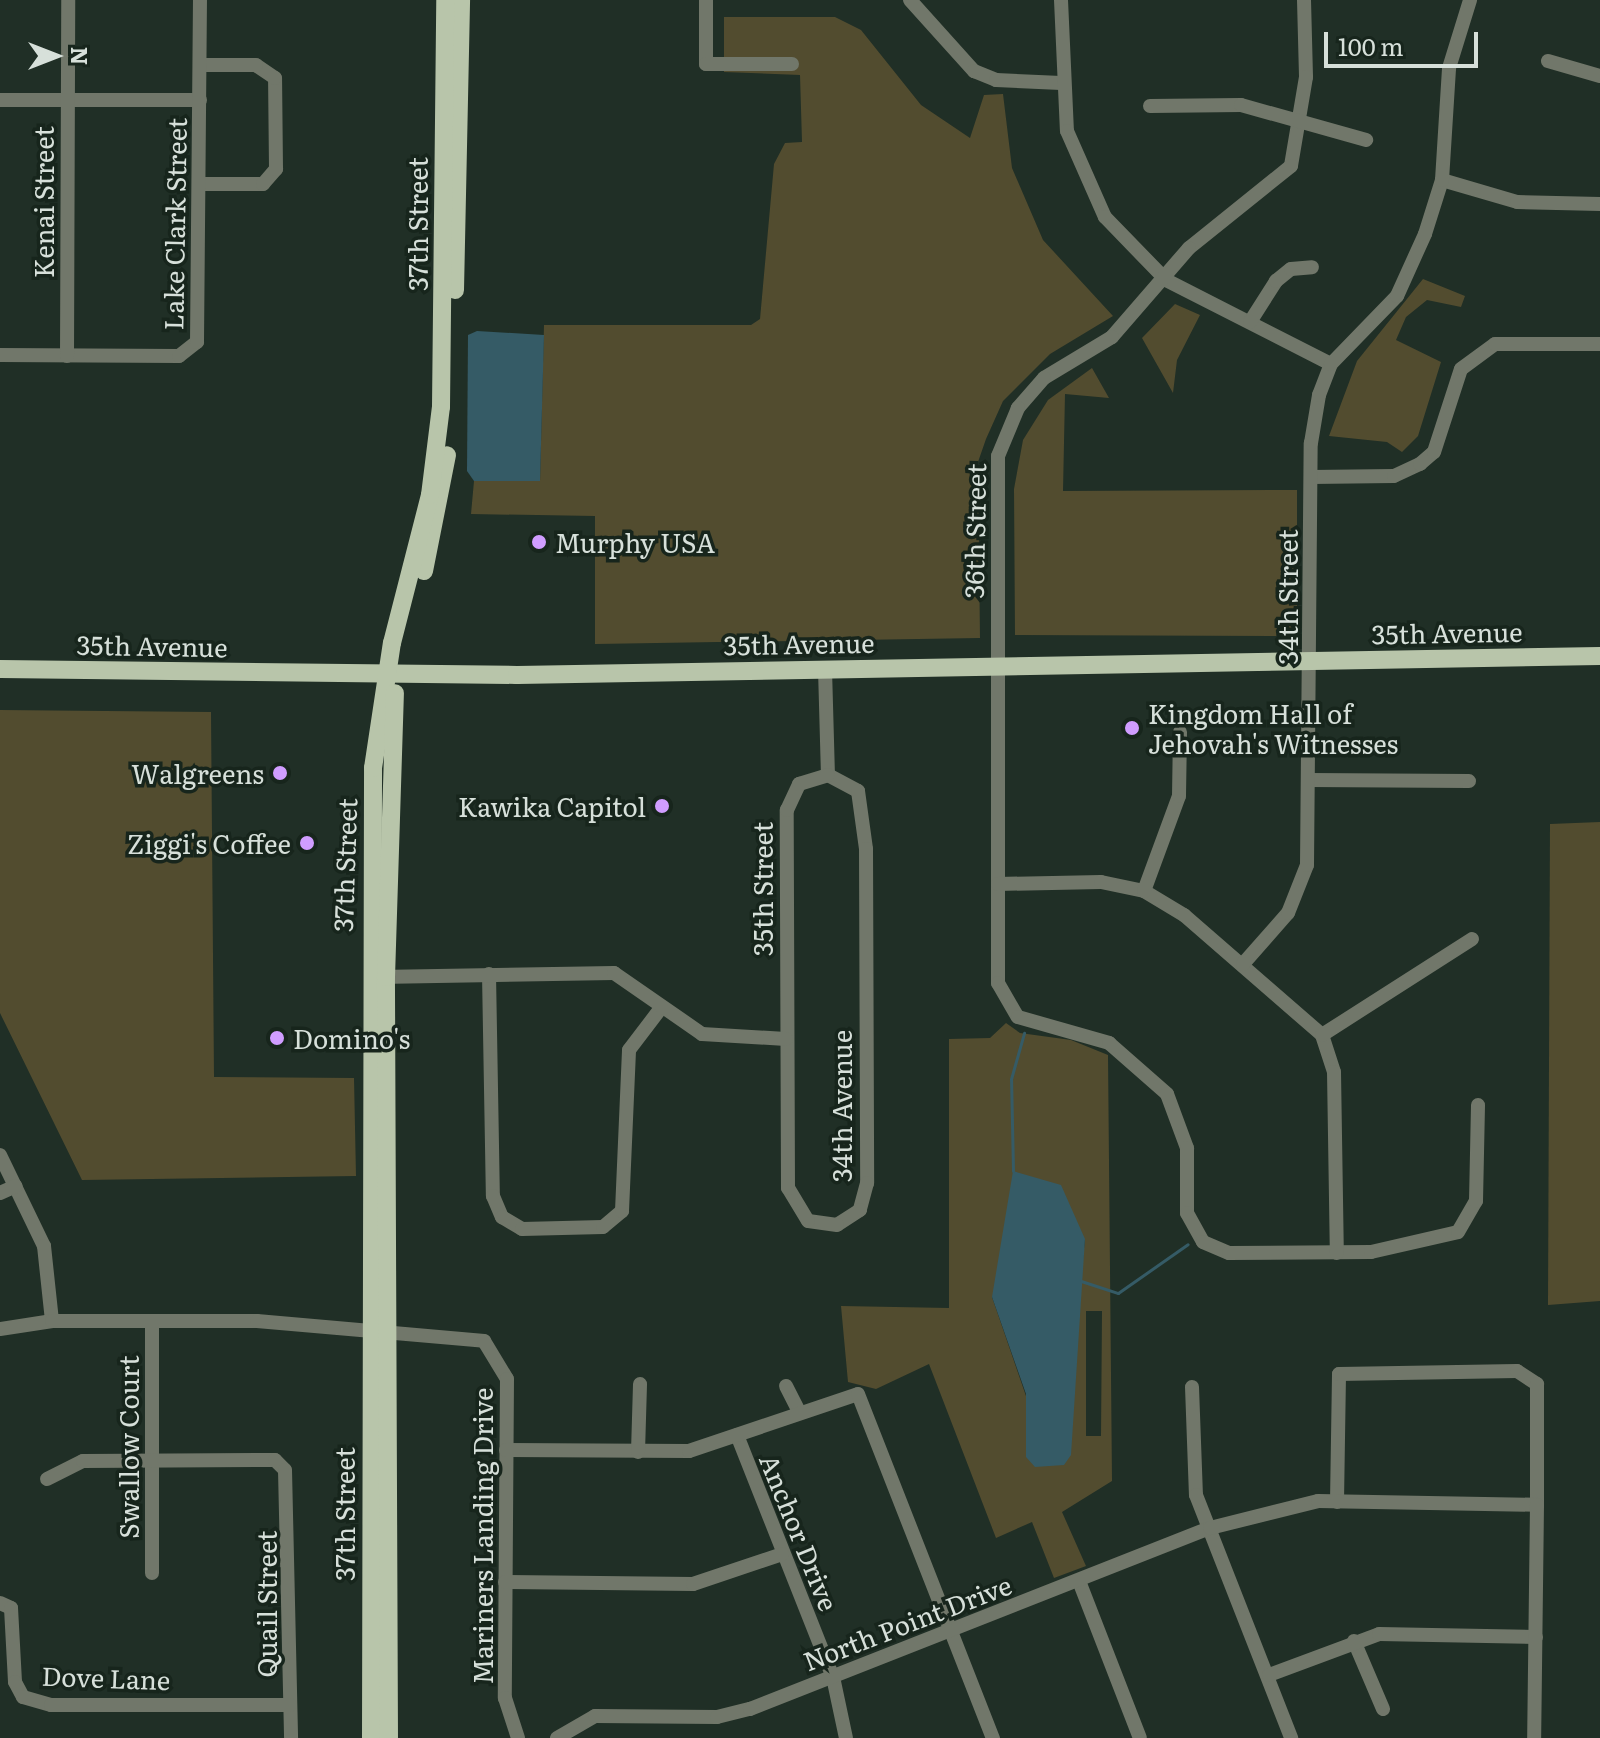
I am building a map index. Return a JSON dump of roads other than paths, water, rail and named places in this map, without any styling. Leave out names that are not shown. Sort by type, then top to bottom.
[{"type":"main road","name":"37th Street","points":[[371,1738],[378,1334],[373,768],[430,495],[441,407],[445,0]]},
{"type":"main road","name":"37th Street","points":[[392,675],[443,496],[452,407],[461,0]]},
{"type":"main road","name":"35th Avenue","points":[[0,669],[392,675],[1600,656]]},
{"type":"main road","name":"37th Street","points":[[378,1334],[389,1738]]},
{"type":"street","name":"Kenai Street","points":[[67,356],[68,0]]},
{"type":"street","name":"Lake Clark Street","points":[[0,355],[179,356],[197,342],[200,0]]},
{"type":"street","points":[[706,0],[706,64],[792,64]]},
{"type":"street","points":[[910,0],[974,71],[996,80],[1061,83]]},
{"type":"street","points":[[1061,0],[1061,83],[1067,131],[1085,181],[1105,217],[1166,280],[1331,364],[1397,296],[1442,180],[1449,68],[1470,0]]},
{"type":"street","name":"36th Street","points":[[997,665],[998,456],[1018,408],[1044,378],[1112,337],[1166,280],[1189,248],[1291,166],[1301,124],[1304,0]]},
{"type":"street","points":[[1548,61],[1578,76],[1600,76]]},
{"type":"street","points":[[200,65],[256,65],[275,78],[276,169],[263,184],[200,184]]},
{"type":"street","points":[[0,100],[200,100]]},
{"type":"street","points":[[1150,106],[1241,105],[1366,140]]},
{"type":"street","points":[[1442,180],[1517,202],[1600,204]]},
{"type":"street","points":[[1250,322],[1276,281],[1291,269],[1312,267]]},
{"type":"street","points":[[1311,477],[1394,476],[1420,464],[1434,452],[1461,369],[1495,344],[1600,344]]},
{"type":"street","name":"34th Street","points":[[1243,964],[1303,885],[1309,780],[1311,477],[1317,407],[1331,364]]},
{"type":"street","points":[[997,665],[1001,995],[1026,1020],[1109,1043],[1167,1094],[1187,1148],[1187,1213],[1203,1242],[1229,1253],[1337,1253],[1458,1232],[1476,1201],[1478,1105]]},
{"type":"street","points":[[825,669],[828,775]]},
{"type":"street","points":[[1144,891],[1179,796],[1180,732]]},
{"type":"street","name":"34th Avenue","points":[[786,1039],[791,1203],[808,1221],[843,1224],[860,1210],[867,1183],[866,849],[858,791],[828,775]]},
{"type":"street","name":"35th Street","points":[[786,1039],[787,810],[799,784],[828,775]]},
{"type":"street","points":[[1309,780],[1469,781]]},
{"type":"street","points":[[998,884],[1101,882],[1144,891],[1243,964],[1322,1035],[1334,1072],[1337,1253]]},
{"type":"street","points":[[1322,1035],[1472,939]]},
{"type":"street","points":[[377,977],[614,973],[644,988],[661,1008],[715,1038],[786,1039]]},
{"type":"street","points":[[489,974],[493,1196],[502,1217],[522,1229],[603,1227],[622,1211],[629,1050],[661,1008]]},
{"type":"street","points":[[0,1155],[49,1262],[52,1321]]},
{"type":"street","points":[[0,1193],[16,1186]]},
{"type":"street","name":"Mariners Landing Drive","points":[[0,1329],[52,1321],[257,1321],[378,1334],[469,1335],[496,1351],[507,1379],[505,1698],[518,1738]]},
{"type":"street","name":"Swallow Court","points":[[152,1322],[152,1573]]},
{"type":"street","points":[[1337,1502],[1339,1374],[1517,1371],[1537,1384],[1534,1738]]},
{"type":"street","points":[[638,1452],[640,1384]]},
{"type":"street","points":[[786,1386],[799,1411]]},
{"type":"street","points":[[1192,1387],[1192,1478],[1291,1738]]},
{"type":"street","points":[[506,1450],[689,1451],[799,1411],[858,1394],[956,1628],[993,1738]]},
{"type":"street","name":"Anchor Drive","points":[[737,1435],[833,1677],[846,1738]]},
{"type":"street","points":[[47,1479],[65,1464],[152,1460]]},
{"type":"street","name":"Quail Street","points":[[152,1460],[275,1460],[285,1470],[291,1738]]},
{"type":"street","name":"North Point Drive","points":[[557,1738],[595,1716],[737,1713],[1210,1528],[1269,1509],[1337,1502],[1537,1505]]},
{"type":"street","points":[[505,1582],[693,1584],[782,1554]]},
{"type":"street","points":[[1079,1581],[1140,1738]]},
{"type":"street","name":"Dove Lane","points":[[0,1603],[11,1608],[15,1682],[23,1697],[51,1705],[290,1705]]},
{"type":"street","points":[[1269,1675],[1354,1641],[1396,1634],[1536,1637]]},
{"type":"street","points":[[1354,1641],[1383,1709]]},
{"type":"water","points":[[477,331],[544,335],[540,481],[474,481],[467,471],[468,335]]},
{"type":"water","points":[[1013,1171],[1061,1185],[1085,1239],[1071,1455],[1064,1465],[1035,1467],[1026,1457],[1026,1394],[992,1297]]},
{"type":"waterway","points":[[1013,1171],[1011,1079],[1024,1033]]},
{"type":"waterway","points":[[1081,1281],[1118,1293],[1188,1244]]},
{"type":"place","name":"Murphy USA","points":[[539,542]]},
{"type":"place","name":"Kingdom Hall of Jehovah's Witnesses","points":[[1132,728]]},
{"type":"place","name":"Walgreens","points":[[280,773]]},
{"type":"place","name":"Kawika Capitol","points":[[662,806]]},
{"type":"place","name":"Ziggi's Coffee","points":[[307,843]]},
{"type":"place","name":"Domino's","points":[[277,1038]]}]
